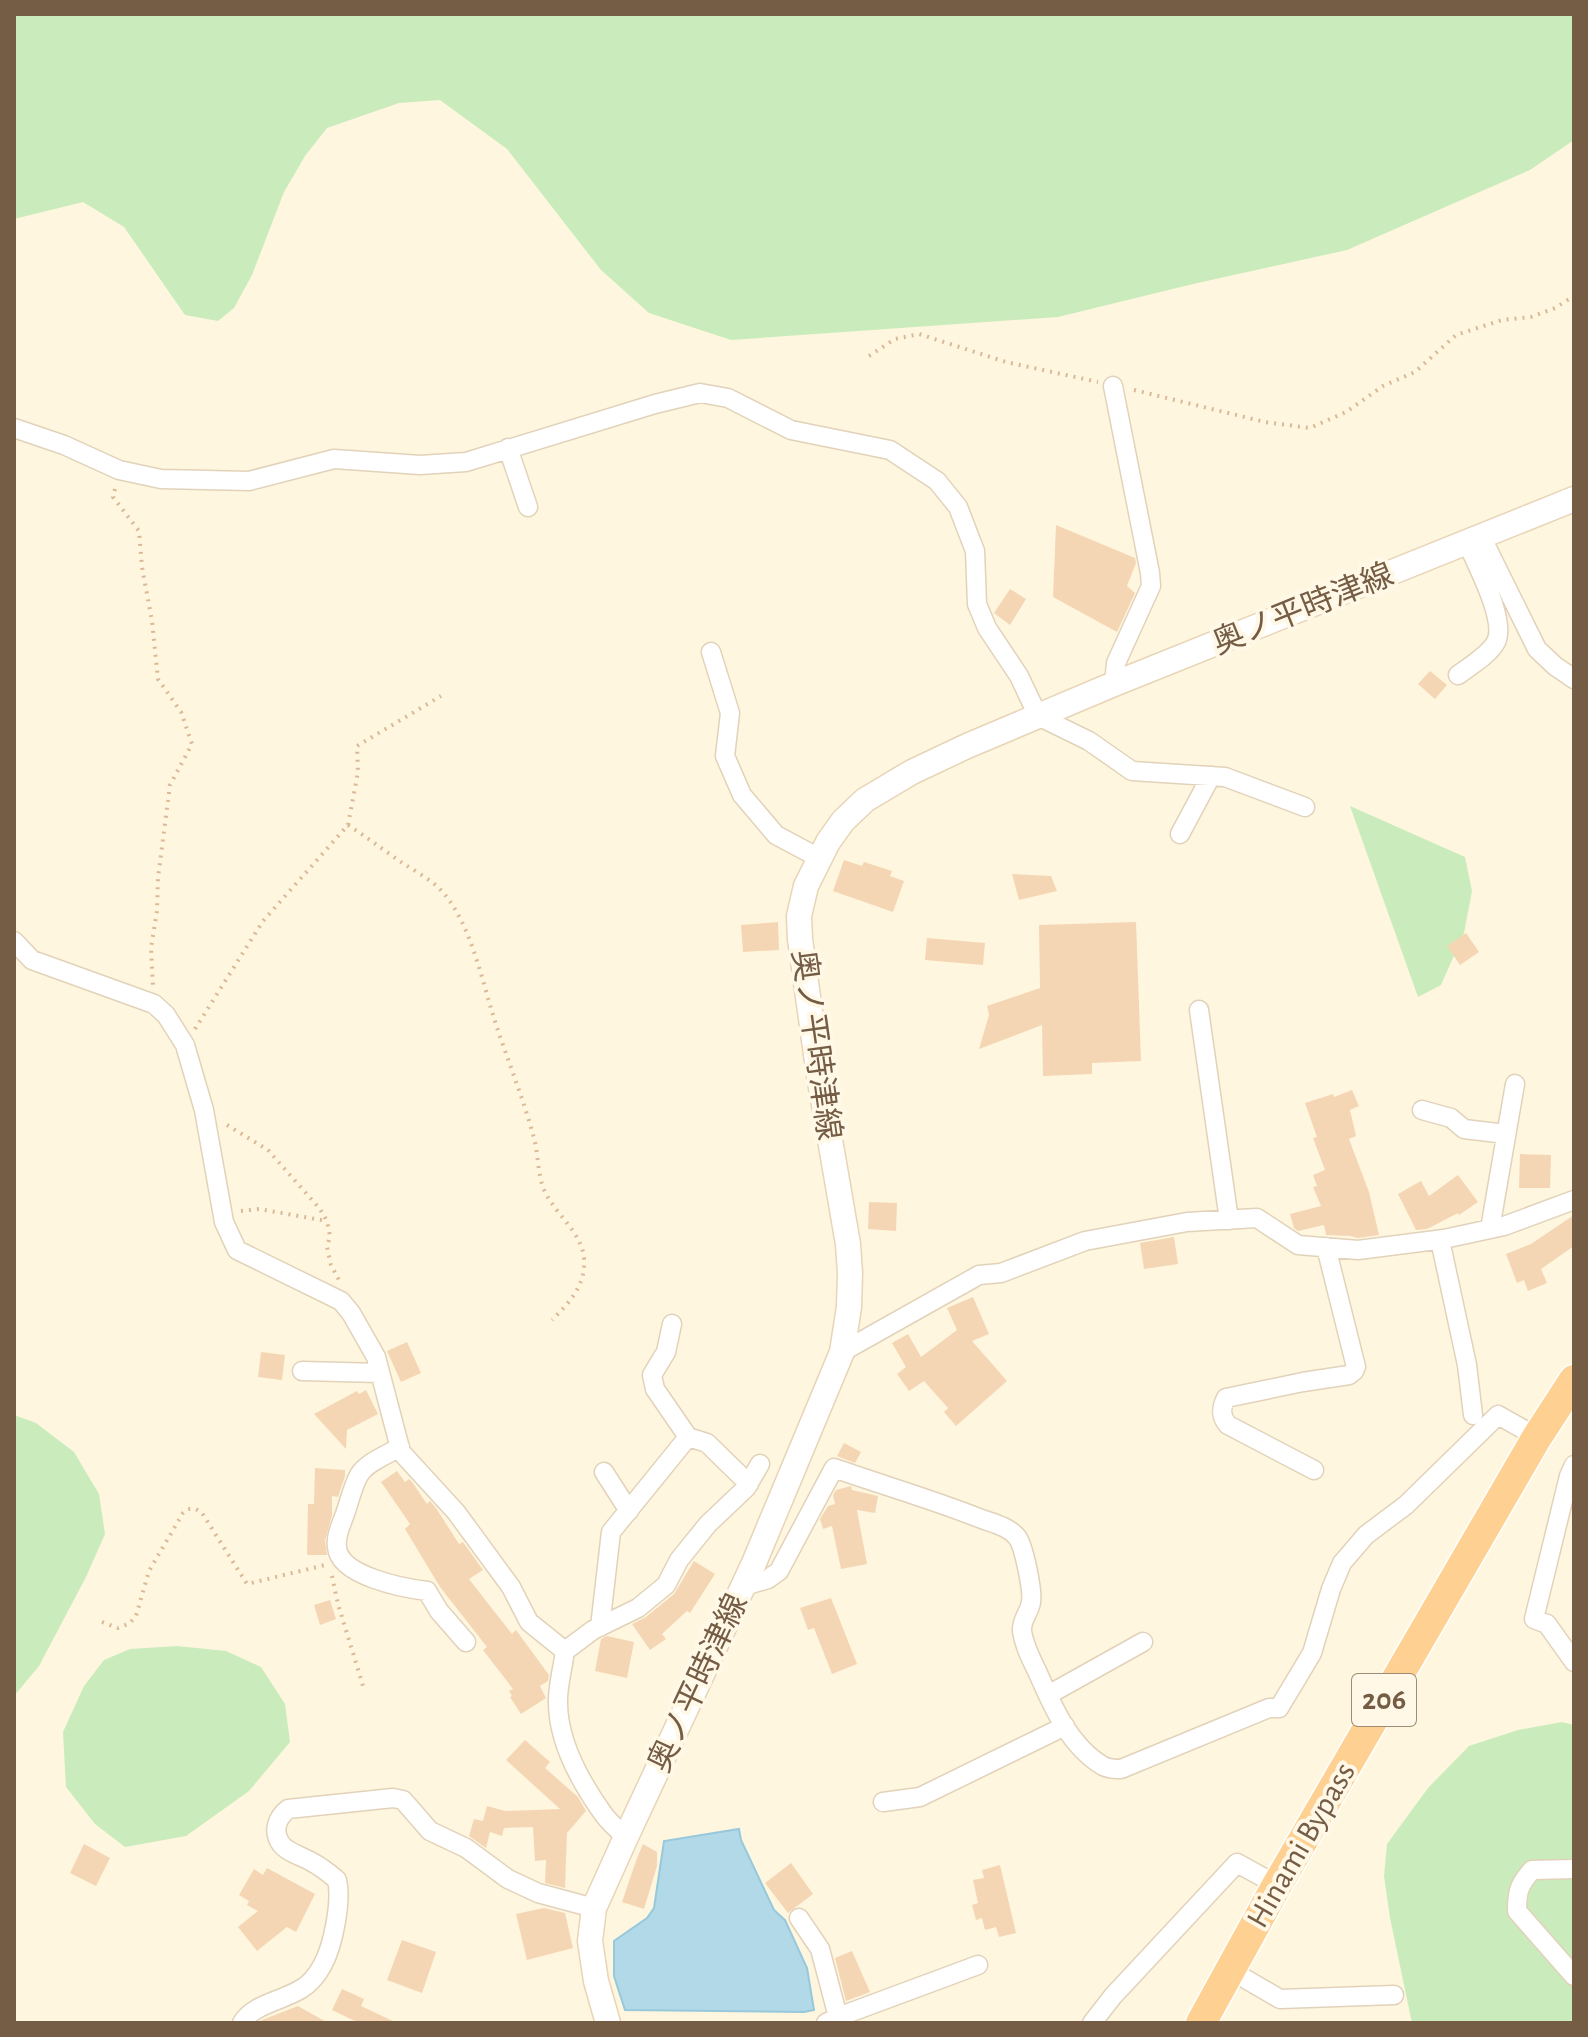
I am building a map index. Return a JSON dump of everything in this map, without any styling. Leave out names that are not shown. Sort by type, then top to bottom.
[{"type":"highway","name":"Hinami Bypass","points":[[1201,2023],[1277,1885],[1537,1437],[1569,1399]]},
{"type":"main road","name":"奥ノ平時津線","points":[[608,2023],[596,1981],[590,1941],[594,1908],[744,1586],[842,1352],[849,1307],[848,1244],[819,1076],[799,916],[806,886],[828,842],[843,821],[865,800],[912,772],[967,746],[1574,499]]},
{"type":"street","points":[[1113,386],[1151,586],[1116,663],[1114,684]]},
{"type":"street","points":[[14,428],[64,445],[119,470],[161,479],[249,481],[334,459],[420,465],[466,462],[615,415],[700,393],[728,398],[791,430],[890,450],[937,481],[958,507],[975,551],[977,604],[987,628],[1019,676],[1038,716],[1089,741],[1132,771],[1225,777],[1305,807]]},
{"type":"street","points":[[508,448],[528,507]]},
{"type":"street","points":[[1458,675],[1497,641],[1498,625],[1474,539]]},
{"type":"street","points":[[1474,539],[1537,649],[1574,679]]},
{"type":"street","points":[[711,652],[730,713],[725,756],[742,795],[776,835],[819,858]]},
{"type":"street","points":[[1180,834],[1211,776]]},
{"type":"street","points":[[14,941],[32,960],[154,1004],[166,1015],[185,1045],[213,1150],[224,1222],[237,1250],[341,1301],[351,1313],[376,1357],[401,1452],[456,1512],[511,1587],[529,1622],[565,1651]]},
{"type":"street","points":[[1199,1010],[1229,1220]]},
{"type":"street","points":[[1490,1229],[1515,1084]]},
{"type":"street","points":[[1422,1110],[1451,1118],[1464,1129],[1506,1134]]},
{"type":"street","points":[[842,1352],[979,1275],[1001,1273],[1085,1241],[1187,1222],[1257,1218],[1298,1245],[1358,1250],[1440,1240],[1504,1226],[1574,1200]]},
{"type":"street","points":[[1440,1240],[1467,1365],[1473,1415]]},
{"type":"street","points":[[1314,1470],[1228,1425],[1223,1419],[1222,1407],[1226,1398],[1349,1375],[1354,1371],[1356,1367],[1326,1247]]},
{"type":"street","points":[[672,1324],[666,1352],[652,1375],[655,1389],[688,1437],[707,1443],[749,1484]]},
{"type":"street","points":[[302,1371],[380,1373]]},
{"type":"street","points":[[744,1586],[768,1579],[779,1571],[834,1468],[1010,1530],[1020,1541],[1031,1589],[1031,1605],[1025,1613],[1022,1629],[1027,1648],[1055,1711],[1087,1752],[1102,1765],[1121,1769],[1269,1708],[1279,1708],[1312,1653],[1342,1563],[1366,1535],[1406,1505],[1498,1415],[1537,1437]]},
{"type":"street","points":[[600,1627],[611,1532],[688,1437]]},
{"type":"street","points":[[400,1447],[360,1473],[339,1532],[337,1547],[340,1556],[348,1567],[377,1579],[427,1591],[439,1611],[466,1642]]},
{"type":"street","points":[[626,1837],[605,1817],[564,1742],[558,1698],[565,1651],[600,1627],[638,1608],[666,1585],[679,1560],[708,1524],[749,1484],[760,1464]]},
{"type":"street","points":[[1574,1465],[1534,1619],[1547,1624],[1574,1662]]},
{"type":"street","points":[[604,1472],[629,1511]]},
{"type":"street","points":[[1048,1695],[1143,1642]]},
{"type":"street","points":[[883,1802],[920,1797],[1065,1726]]},
{"type":"street","points":[[242,2023],[250,2012],[280,2001],[314,1979],[323,1965],[331,1939],[340,1892],[337,1880],[281,1844],[277,1821],[288,1809],[393,1798],[403,1800],[430,1831],[466,1848],[508,1879],[538,1893],[594,1908]]},
{"type":"street","points":[[1092,2023],[1113,1996],[1237,1863],[1277,1885]]},
{"type":"street","points":[[1574,1869],[1532,1870],[1517,1892],[1517,1911],[1574,1976]]},
{"type":"street","points":[[799,1918],[820,1949],[832,2020],[978,1965]]},
{"type":"street","points":[[1230,1970],[1280,1999],[1394,1995]]},
{"type":"path","points":[[869,356],[895,339],[919,334],[1006,362],[1265,422],[1310,428],[1346,412],[1383,386],[1415,372],[1456,335],[1502,320],[1531,317],[1555,308],[1574,296]]},
{"type":"path","points":[[119,470],[113,497],[139,531],[158,679],[181,712],[192,744],[170,785],[151,948],[154,1004]]},
{"type":"path","points":[[185,1045],[263,921],[348,825],[358,772],[357,746],[441,696]]},
{"type":"path","points":[[348,825],[444,893],[462,923],[535,1142],[543,1186],[582,1249],[584,1260],[580,1286],[552,1320]]},
{"type":"path","points":[[204,1110],[268,1150],[320,1209],[330,1236],[327,1247],[331,1265],[343,1286],[341,1301]]},
{"type":"path","points":[[222,1212],[259,1209],[327,1221]]},
{"type":"path","points":[[102,1622],[118,1628],[130,1623],[136,1616],[149,1571],[183,1513],[196,1509],[202,1513],[247,1584],[329,1564],[364,1689]]},
{"type":"green space","points":[[14,14],[1574,14],[1574,140],[1530,170],[1347,250],[1058,317],[731,340],[649,313],[601,270],[507,149],[440,100],[399,103],[327,128],[305,156],[284,192],[252,275],[234,308],[218,321],[185,315],[124,227],[83,202],[14,219]]},
{"type":"green space","points":[[1350,806],[1465,857],[1472,891],[1464,933],[1441,985],[1418,997]]},
{"type":"green space","points":[[14,1415],[36,1423],[74,1452],[99,1494],[105,1534],[39,1666],[14,1696]]},
{"type":"green space","points":[[177,1646],[226,1651],[261,1667],[285,1704],[290,1742],[249,1791],[186,1836],[125,1847],[95,1824],[66,1787],[63,1732],[84,1686],[104,1660],[130,1649]]},
{"type":"green space","points":[[1562,1722],[1574,1725],[1574,2023],[1412,2023],[1384,1876],[1387,1844],[1428,1788],[1469,1746],[1518,1730]]},
{"type":"water","points":[[739,1829],[741,1840],[774,1910],[785,1920],[807,1968],[814,2010],[625,2010],[614,1976],[614,1941],[647,1918],[654,1908],[664,1841]]},
{"type":"building","points":[[1056,525],[1135,558],[1127,586],[1135,593],[1117,632],[1053,597]]},
{"type":"building","points":[[1010,589],[1026,599],[1010,625],[994,613]]},
{"type":"building","points":[[1430,671],[1447,685],[1435,699],[1418,684]]},
{"type":"building","points":[[844,860],[862,866],[864,862],[892,871],[890,876],[904,881],[893,912],[833,891]]},
{"type":"building","points":[[1012,874],[1051,876],[1057,891],[1019,900]]},
{"type":"building","points":[[778,922],[779,950],[743,952],[741,925]]},
{"type":"building","points":[[1136,922],[1141,1061],[1092,1063],[1092,1074],[1043,1076],[1042,1025],[979,1049],[989,1015],[987,1006],[1040,988],[1039,925]]},
{"type":"building","points":[[1466,933],[1479,952],[1460,965],[1447,946]]},
{"type":"building","points":[[927,938],[985,943],[983,965],[925,960]]},
{"type":"building","points":[[1352,1090],[1359,1106],[1350,1110],[1356,1136],[1349,1139],[1369,1192],[1379,1235],[1358,1238],[1326,1235],[1324,1225],[1298,1231],[1290,1214],[1321,1206],[1313,1187],[1317,1186],[1313,1175],[1325,1170],[1305,1103]]},
{"type":"building","points":[[1520,1154],[1551,1155],[1550,1188],[1519,1188]]},
{"type":"building","points":[[1458,1175],[1478,1202],[1459,1215],[1427,1229],[1416,1230],[1398,1194],[1421,1181],[1429,1196]]},
{"type":"building","points":[[869,1202],[897,1203],[896,1231],[868,1229]]},
{"type":"building","points":[[1574,1215],[1574,1246],[1541,1269],[1547,1283],[1528,1291],[1524,1280],[1517,1283],[1506,1254],[1531,1244]]},
{"type":"building","points":[[1174,1237],[1178,1264],[1144,1269],[1140,1243]]},
{"type":"building","points":[[973,1297],[989,1334],[972,1341],[1007,1381],[956,1426],[944,1412],[948,1408],[924,1381],[909,1391],[897,1374],[906,1367],[892,1343],[908,1334],[921,1357],[957,1330],[947,1308]]},
{"type":"building","points":[[407,1342],[421,1373],[401,1382],[387,1351]]},
{"type":"building","points":[[261,1352],[285,1355],[282,1380],[258,1377]]},
{"type":"building","points":[[366,1390],[378,1414],[347,1430],[346,1449],[314,1414],[357,1391],[359,1394]]},
{"type":"building","points":[[844,1443],[861,1452],[855,1463],[837,1456]]},
{"type":"building","points":[[315,1468],[345,1470],[338,1497],[332,1496],[332,1515],[325,1541],[327,1555],[307,1555],[308,1504],[314,1504]]},
{"type":"building","points":[[397,1471],[405,1482],[409,1479],[412,1482],[427,1504],[430,1501],[436,1508],[459,1544],[463,1542],[483,1570],[469,1579],[512,1634],[516,1630],[549,1675],[548,1681],[540,1686],[546,1698],[521,1714],[510,1697],[509,1691],[513,1689],[483,1650],[487,1647],[440,1587],[405,1529],[410,1524],[381,1482]]},
{"type":"building","points":[[851,1486],[852,1490],[878,1496],[875,1513],[857,1510],[867,1564],[841,1569],[832,1526],[823,1529],[820,1519],[828,1506],[835,1504],[833,1495],[836,1490]]},
{"type":"building","points":[[694,1561],[715,1574],[690,1613],[687,1611],[662,1634],[666,1639],[650,1650],[632,1624],[646,1617],[674,1594]]},
{"type":"building","points":[[831,1598],[857,1664],[832,1674],[814,1628],[808,1630],[800,1608]]},
{"type":"building","points":[[330,1600],[336,1619],[320,1625],[314,1605]]},
{"type":"building","points":[[607,1636],[634,1642],[627,1678],[595,1671],[601,1639]]},
{"type":"building","points":[[525,1740],[550,1762],[545,1768],[578,1797],[586,1811],[567,1833],[565,1888],[545,1883],[546,1860],[535,1861],[533,1827],[504,1828],[502,1836],[490,1832],[486,1848],[469,1836],[474,1819],[483,1821],[487,1806],[505,1811],[560,1809],[506,1760]]},
{"type":"building","points":[[84,1844],[110,1858],[96,1886],[70,1873]]},
{"type":"building","points":[[643,1844],[657,1852],[657,1866],[644,1909],[622,1902]]},
{"type":"building","points":[[791,1863],[813,1894],[788,1913],[765,1883]]},
{"type":"building","points":[[1000,1865],[1016,1933],[999,1937],[996,1927],[985,1930],[982,1918],[976,1920],[972,1905],[978,1903],[973,1880],[984,1878],[982,1870]]},
{"type":"building","points":[[267,1868],[315,1894],[296,1932],[287,1927],[257,1951],[238,1927],[258,1911],[247,1905],[249,1901],[239,1895],[254,1869],[263,1875]]},
{"type":"building","points":[[544,1908],[565,1913],[573,1948],[527,1960],[516,1914]]},
{"type":"building","points":[[402,1940],[436,1952],[422,1993],[387,1980]]},
{"type":"building","points":[[852,1951],[870,1992],[846,2001],[835,1958]]},
{"type":"building","points":[[342,1989],[364,1999],[361,2006],[397,2023],[359,2023],[332,2010]]},
{"type":"building","points":[[298,2006],[328,2023],[259,2023],[262,2020]]}]
